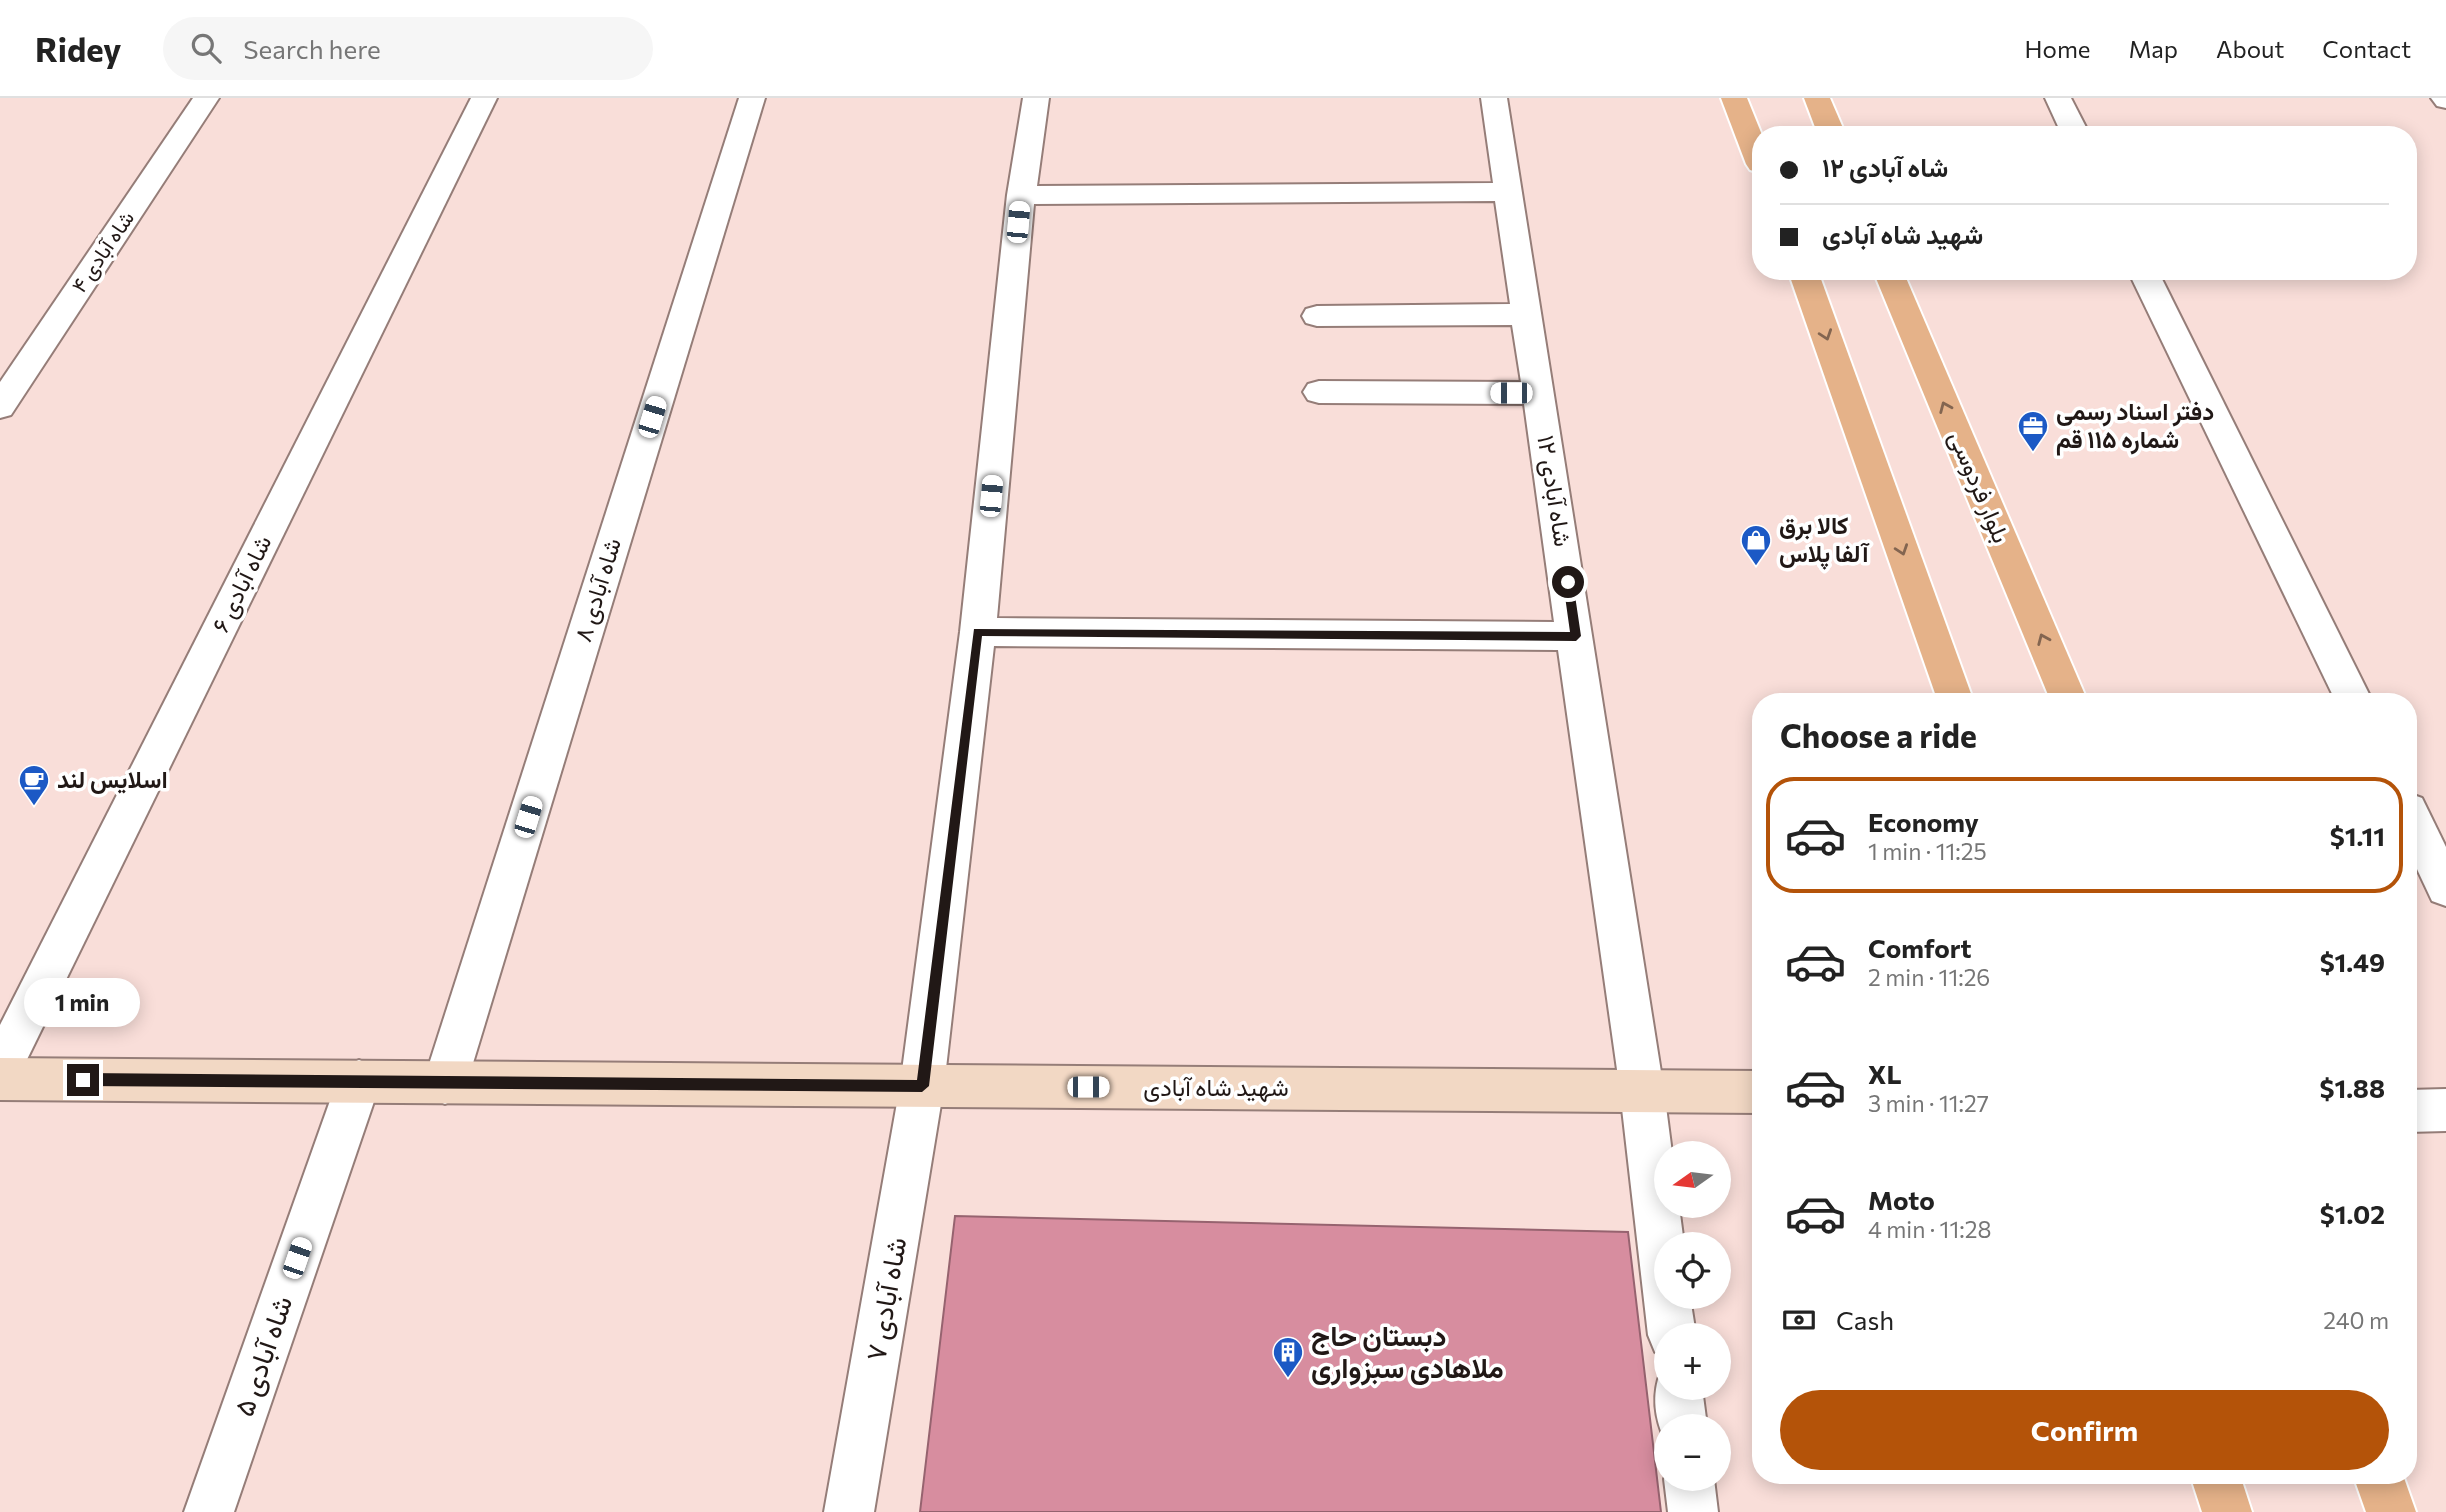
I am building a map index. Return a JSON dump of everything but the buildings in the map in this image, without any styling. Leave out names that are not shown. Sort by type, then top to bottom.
[{"type":"main road","points":[[1734,98],[1752,144]]},
{"type":"main road","points":[[1817,98],[1828,126]]},
{"type":"main road","points":[[1806,280],[1953,693]]},
{"type":"main road","name":"بلوار فردوسی","points":[[1892,280],[2066,693]]},
{"type":"main road","name":"شهید شاه آبادی","points":[[0,1079],[1752,1092]]},
{"type":"main road","points":[[2218,1484],[2227,1512]]},
{"type":"main road","points":[[2381,1484],[2391,1512]]},
{"type":"street","name":"شاه آبادی ۴","points":[[0,407],[206,98]]},
{"type":"street","name":"شاه آبادی ۶","points":[[0,1069],[484,98]]},
{"type":"street","name":"شاه آبادی ۸","points":[[445,1083],[752,98]]},
{"type":"street","name":"شاه آبادی ۷","points":[[849,1512],[922,1086],[978,632],[1021,195],[1035,98]]},
{"type":"street","name":"شاه آبادی ۱۲","points":[[1494,98],[1576,636],[1642,1091],[1659,1232]]},
{"type":"street","points":[[2058,98],[2072,126]]},
{"type":"street","points":[[1021,195],[1509,192]]},
{"type":"street","points":[[2147,280],[2351,693]]},
{"type":"street","points":[[1317,316],[1527,314]]},
{"type":"street","points":[[1319,392],[1539,393]]},
{"type":"street","points":[[978,632],[1576,636]]},
{"type":"street","points":[[2417,828],[2446,888]]},
{"type":"street","name":"شاه آبادی ۵","points":[[209,1512],[359,1081]]},
{"type":"street","points":[[2417,1111],[2446,1110]]},
{"type":"street","points":[[1690,1491],[1693,1512]]},
{"type":"place","name":"دفتر اسناد رسمی شماره ۱۱۵ قم","points":[[2033,453]]},
{"type":"place","name":"کالا برق آلفا پلاس","points":[[1756,567]]},
{"type":"place","name":"اسلایس لند","points":[[34,807]]},
{"type":"place","name":"دبستان حاج ملاهادی سبزواری","points":[[1288,1379]]},
{"type":"route","points":[[83,1080],[922,1086],[978,632],[1576,636],[1568,582]]}]
